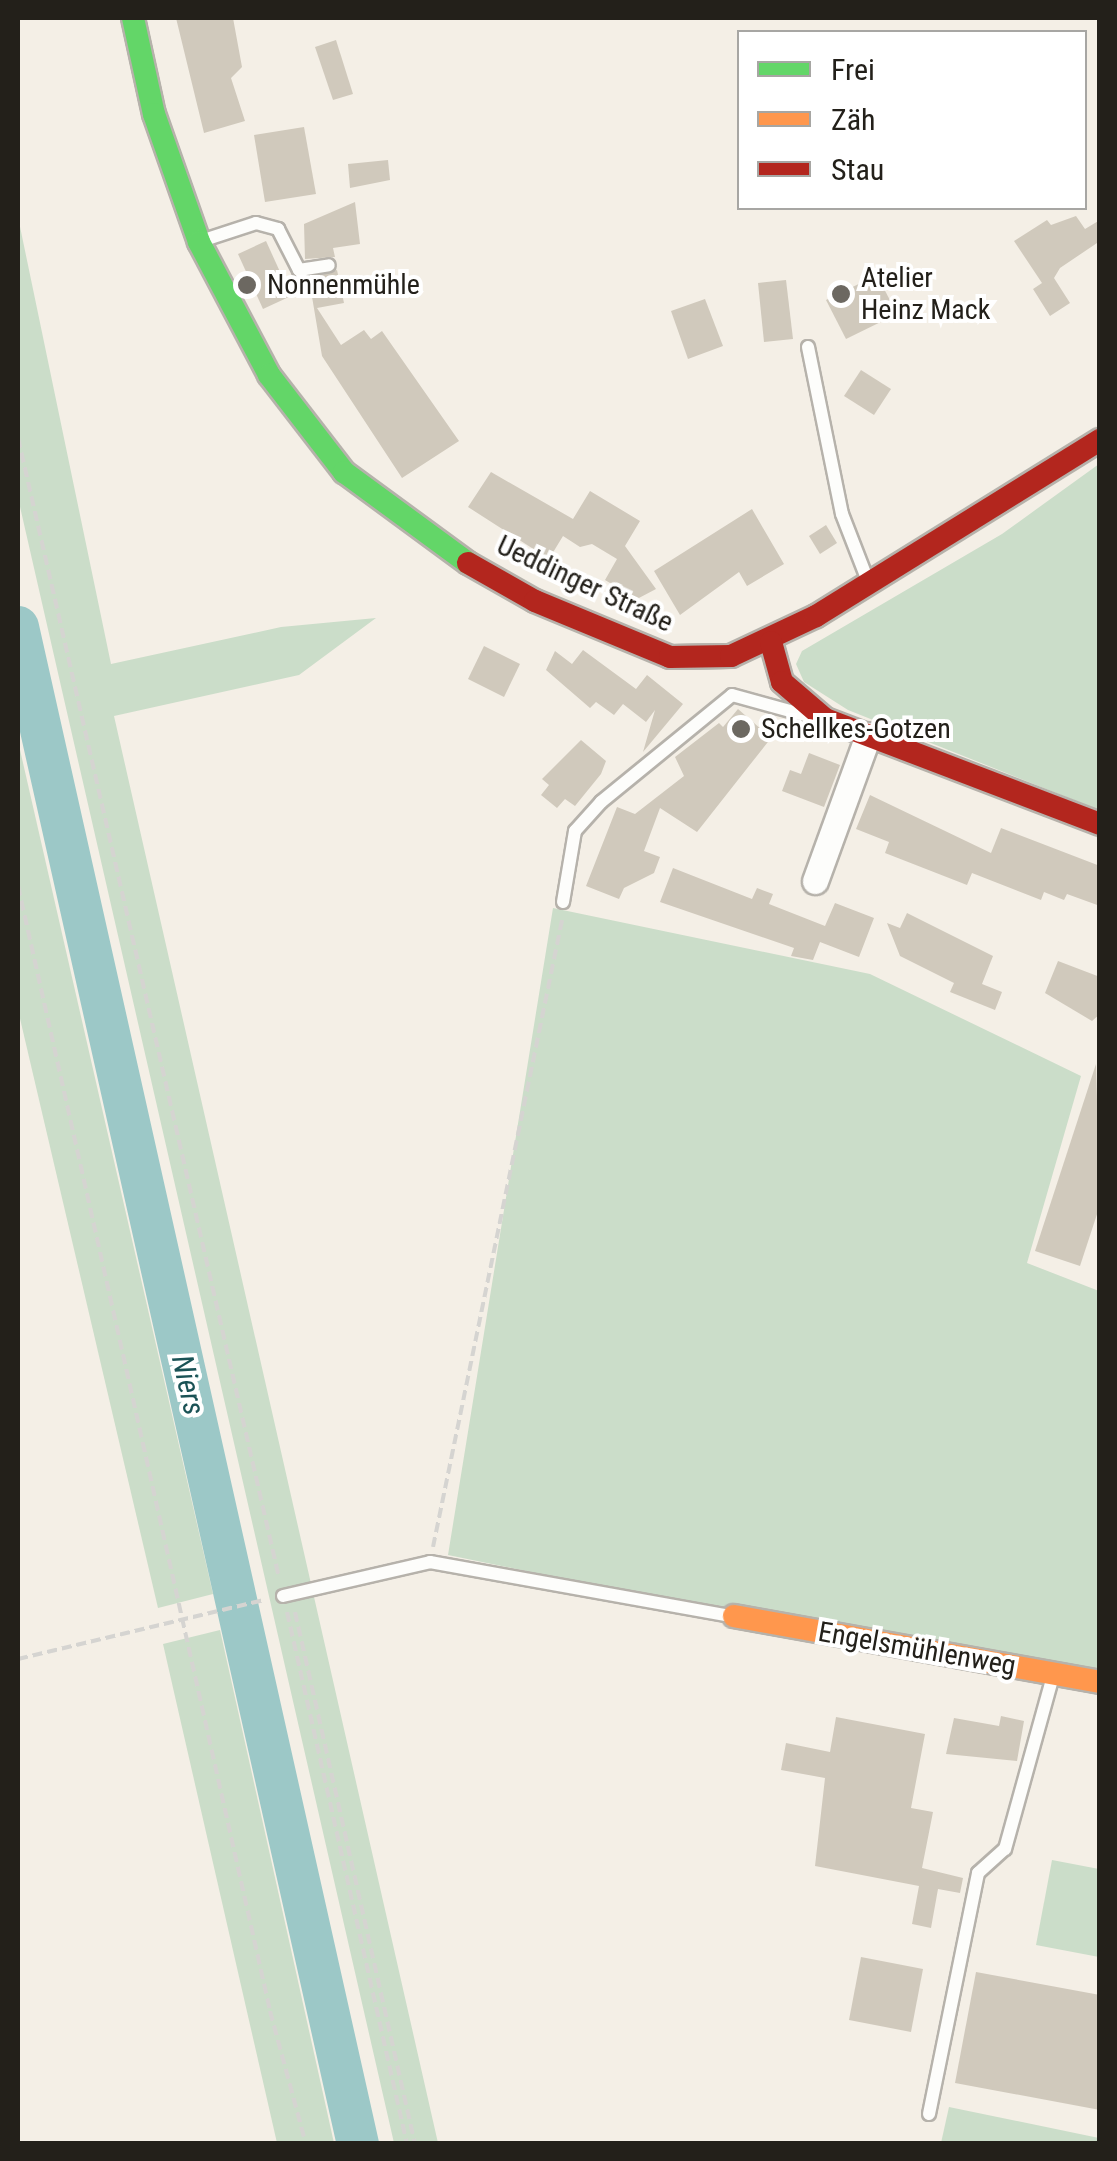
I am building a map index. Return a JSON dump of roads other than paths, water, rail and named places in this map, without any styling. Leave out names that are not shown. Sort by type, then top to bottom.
[{"type":"street","name":"Ueddinger Straße","points":[[133,18],[154,114],[198,242],[269,375],[344,472],[437,545],[534,601],[670,656],[708,660],[771,642],[1100,440]]},
{"type":"street","points":[[771,642],[782,682],[825,719],[1100,824]]},
{"type":"street","points":[[815,881],[868,735]]},
{"type":"street","name":"Engelsmühlenweg","points":[[734,1616],[1100,1682]]},
{"type":"lane","points":[[198,242],[256,223],[278,228],[299,270],[329,266]]},
{"type":"lane","points":[[808,347],[842,514],[869,583]]},
{"type":"lane","points":[[563,902],[575,831],[601,802],[732,695],[825,719]]},
{"type":"lane","points":[[284,1595],[430,1562],[734,1616]]},
{"type":"lane","points":[[929,2114],[978,1873],[1005,1850],[1054,1674]]},
{"type":"waterway","name":"Niers","points":[[18,627],[358,2144]]},
{"type":"place","name":"Nonnenmühle","points":[[247,285]]},
{"type":"place","name":"Atelier Heinz Mack","points":[[841,294]]},
{"type":"place","name":"Schellkes-Gotzen","points":[[741,729]]}]
